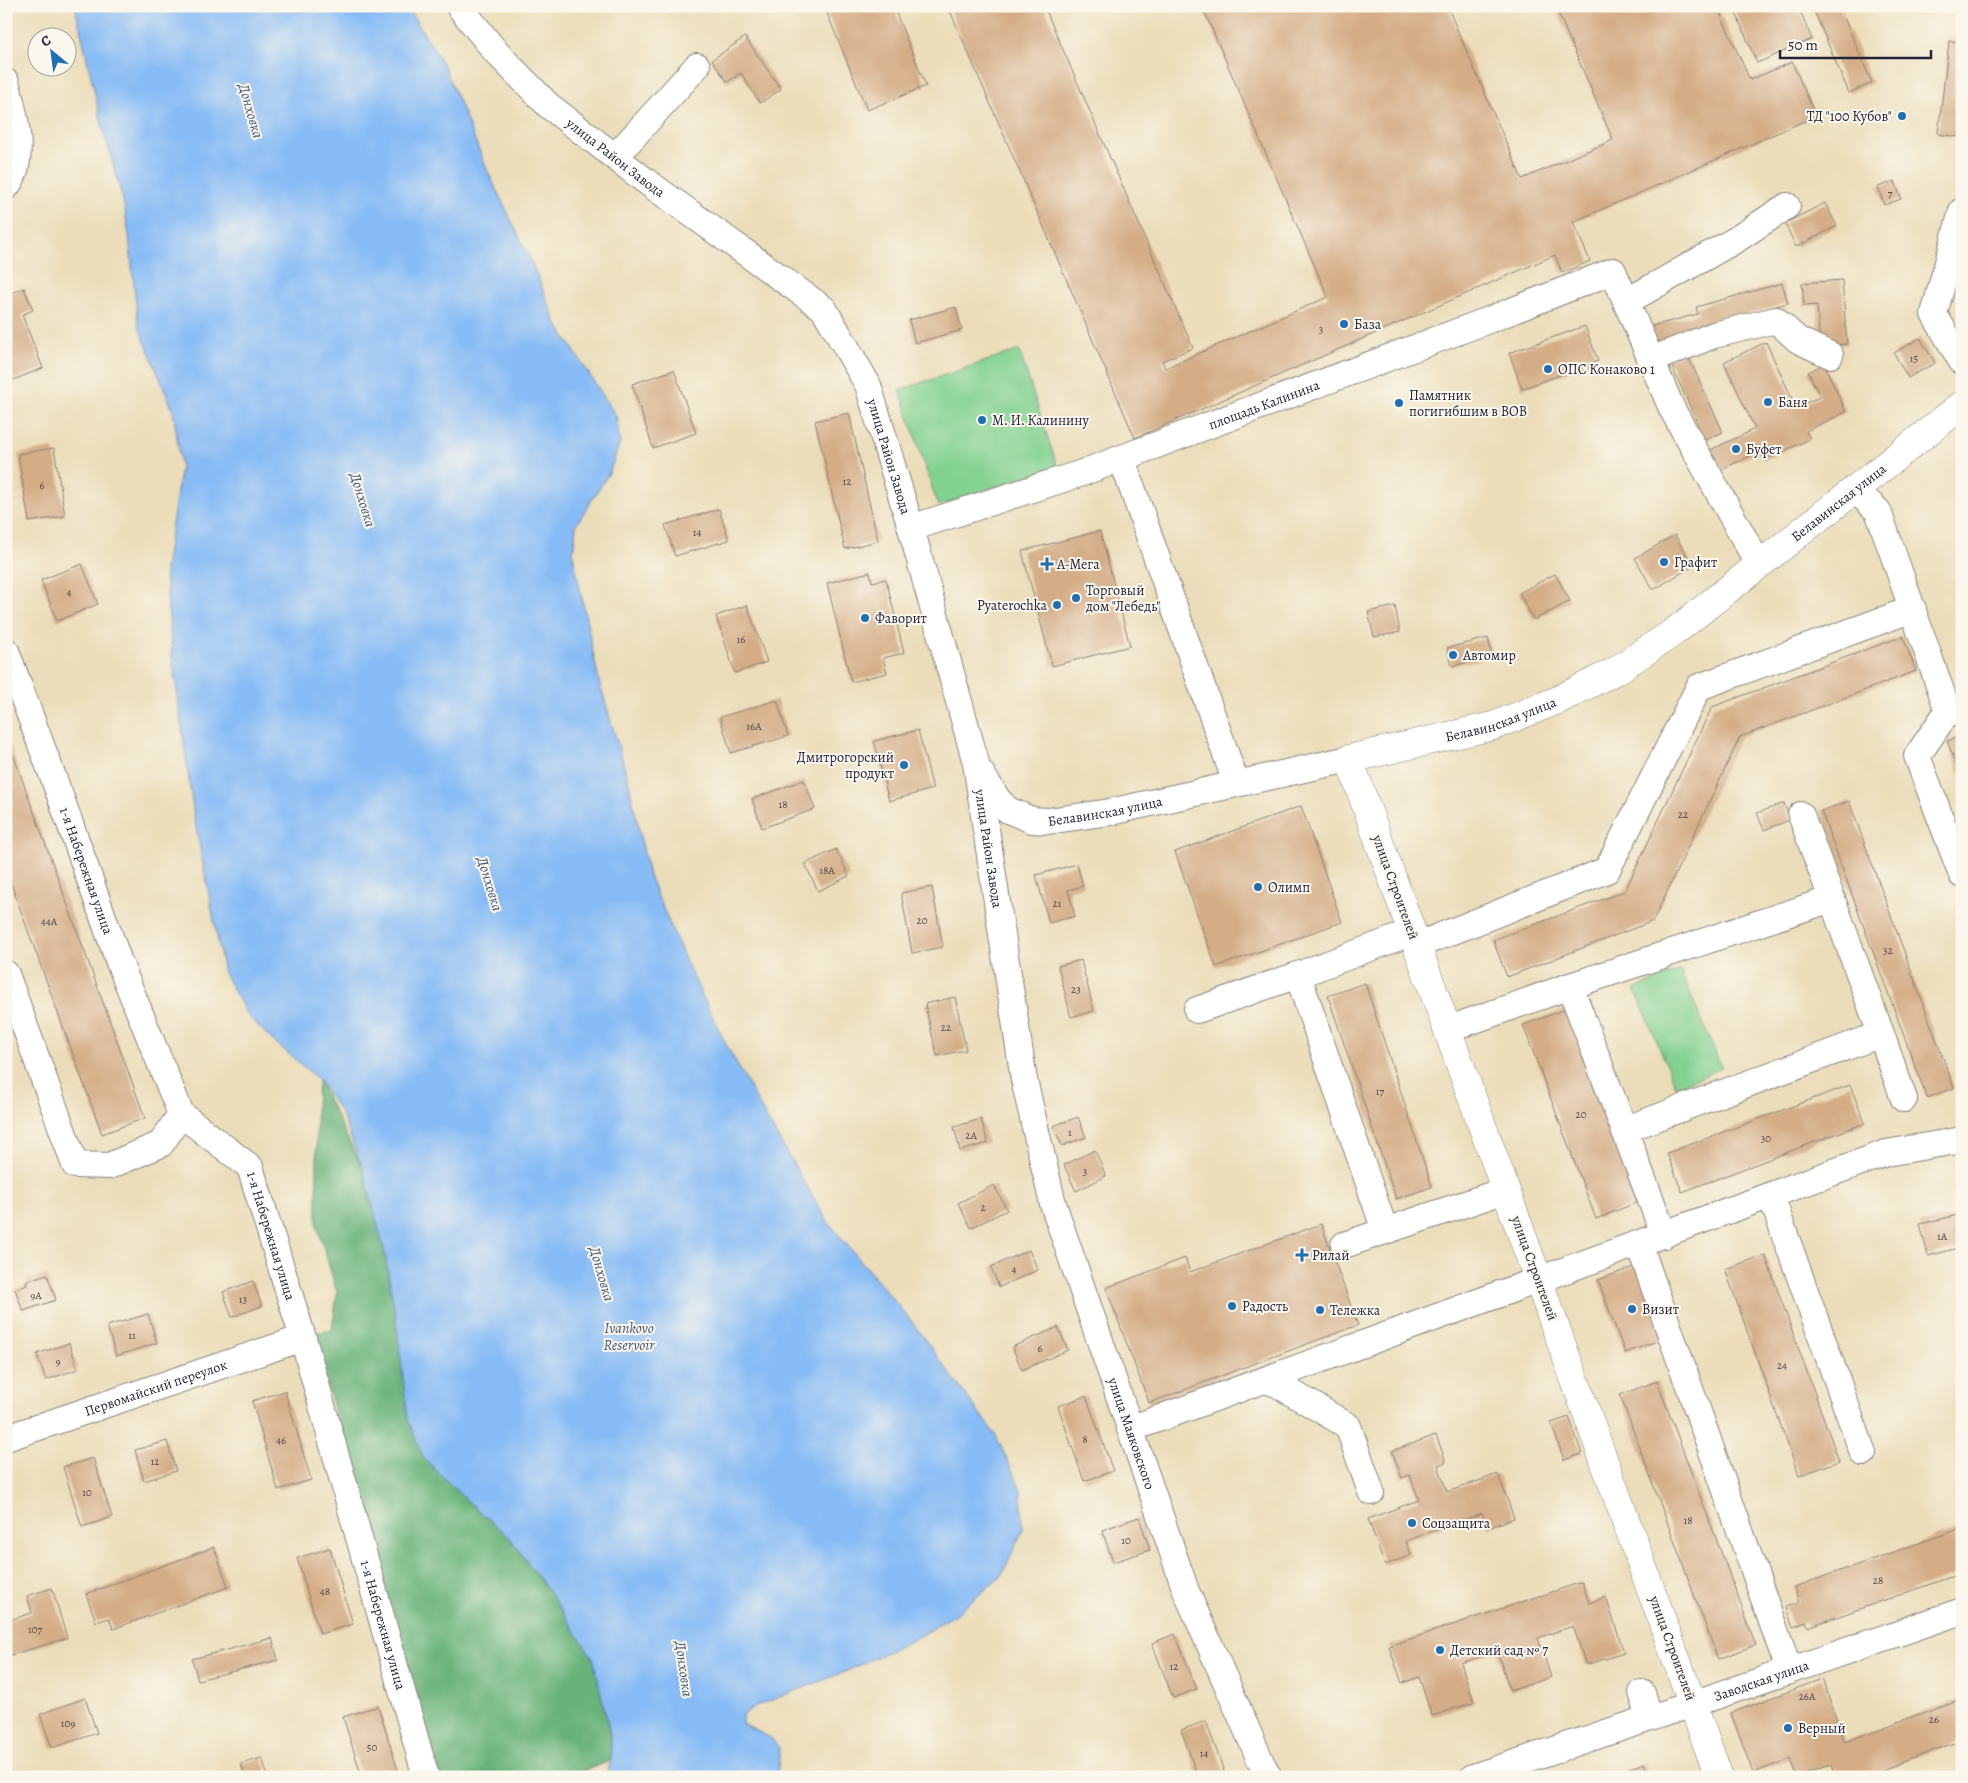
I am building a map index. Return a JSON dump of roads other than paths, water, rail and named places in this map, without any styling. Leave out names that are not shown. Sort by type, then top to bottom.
[{"type":"main road","name":"Белавинская улица","points":[[1349,758],[1493,726],[1558,700],[1617,670],[1674,632],[1962,405]]},
{"type":"main road","name":"улица Строителей","points":[[1349,758],[1449,1029],[1719,1777]]},
{"type":"street","name":"улица Район Завода","points":[[460,6],[496,52],[548,105],[647,182],[824,309],[868,385],[911,528],[976,763],[1024,1080]]},
{"type":"street","points":[[615,157],[697,66]]},
{"type":"street","points":[[6,82],[16,120],[18,156],[11,182],[6,187]]},
{"type":"street","points":[[1759,565],[1672,409],[1626,302],[1787,206]]},
{"type":"street","points":[[1962,210],[1934,314],[1962,362]]},
{"type":"street","name":"площадь Калинина","points":[[911,528],[1122,459],[1613,272],[1626,302]]},
{"type":"street","points":[[1651,360],[1714,335],[1776,320],[1798,340],[1830,355]]},
{"type":"street","points":[[1122,459],[1236,783]]},
{"type":"street","points":[[1854,489],[1878,511],[1913,609],[1955,712],[1917,756],[1962,876]]},
{"type":"street","points":[[1197,1010],[1298,975],[1415,939],[1607,870],[1699,687],[1913,609]]},
{"type":"street","name":"1-я Набережная улица","points":[[6,651],[62,801],[118,962],[181,1114],[250,1167],[303,1338],[426,1777]]},
{"type":"street","name":"Белавинская улица","points":[[976,763],[990,789],[1008,810],[1032,820],[1048,821],[1110,812],[1349,758]]},
{"type":"street","points":[[1801,815],[1904,1099]]},
{"type":"street","points":[[1449,1029],[1570,986],[1832,900]]},
{"type":"street","points":[[6,974],[75,1165],[109,1166],[161,1144],[181,1114]]},
{"type":"street","points":[[1298,975],[1385,1231]]},
{"type":"street","points":[[1570,986],[1664,1235]]},
{"type":"street","points":[[1624,1130],[1881,1034]]},
{"type":"street","name":"улица Маяковского","points":[[1024,1080],[1053,1204],[1186,1591],[1192,1621],[1269,1777]]},
{"type":"street","points":[[1130,1429],[1886,1153],[1962,1140]]},
{"type":"street","points":[[1344,1245],[1506,1190]]},
{"type":"street","points":[[1770,1196],[1863,1453]]},
{"type":"street","points":[[1639,1244],[1789,1670]]},
{"type":"street","name":"Первомайский переулок","points":[[6,1438],[303,1338]]},
{"type":"street","points":[[1265,1380],[1277,1384],[1348,1426],[1371,1492]]},
{"type":"street","name":"Заводская улица","points":[[1473,1777],[1693,1704],[1962,1611]]},
{"type":"street","points":[[1642,1693],[1650,1718]]},
{"type":"water","name":"Ivankovo Reservoir","points":[[75,6],[407,6],[444,66],[489,174],[531,261],[557,324],[616,416],[620,443],[609,473],[576,525],[573,555],[599,681],[628,779],[649,876],[687,964],[726,1044],[769,1123],[828,1222],[912,1322],[996,1436],[1021,1489],[1023,1529],[1001,1577],[957,1613],[913,1640],[842,1673],[759,1705],[742,1715],[742,1724],[771,1738],[780,1749],[777,1777],[605,1777],[611,1761],[611,1738],[593,1658],[510,1538],[464,1498],[423,1457],[408,1419],[396,1319],[384,1249],[363,1169],[341,1113],[318,1079],[270,1038],[247,1015],[224,973],[194,817],[172,656],[165,569],[181,466],[173,410],[138,325],[129,235],[123,200],[102,125]]},
{"type":"place","name":"ТД \"100 Кубов\"","points":[[1902,116]]},
{"type":"place","name":"База","points":[[1344,324]]},
{"type":"place","name":"ОПС Конаково 1","points":[[1548,369]]},
{"type":"place","name":"Баня","points":[[1768,402]]},
{"type":"place","name":"Памятник погигибшим в ВОВ","points":[[1399,403]]},
{"type":"place","name":"М. И. Калинину","points":[[982,420]]},
{"type":"place","name":"Буфет","points":[[1736,449]]},
{"type":"place","name":"Графит","points":[[1664,562]]},
{"type":"place","name":"А-Мега","points":[[1047,564]]},
{"type":"place","name":"Торговый дом \"Лебедь\"","points":[[1076,598]]},
{"type":"place","name":"Pyaterochka","points":[[1057,605]]},
{"type":"place","name":"Фаворит","points":[[865,618]]},
{"type":"place","name":"Автомир","points":[[1453,655]]},
{"type":"place","name":"Дмитрогорский продукт","points":[[904,765]]},
{"type":"place","name":"Олимп","points":[[1258,887]]},
{"type":"place","name":"Рилай","points":[[1302,1255]]},
{"type":"place","name":"Радость","points":[[1232,1306]]},
{"type":"place","name":"Визит","points":[[1632,1309]]},
{"type":"place","name":"Тележка","points":[[1320,1310]]},
{"type":"place","name":"Соцзащита","points":[[1412,1523]]},
{"type":"place","name":"Детский сад № 7","points":[[1440,1650]]},
{"type":"place","name":"Верный","points":[[1788,1728]]},
{"type":"water label","name":"Донховка","points":[[251,111]]},
{"type":"water label","name":"Донховка","points":[[363,500]]},
{"type":"water label","name":"Донховка","points":[[490,884]]},
{"type":"water label","name":"Донховка","points":[[602,1274]]},
{"type":"water label","name":"Донховка","points":[[684,1669]]}]
